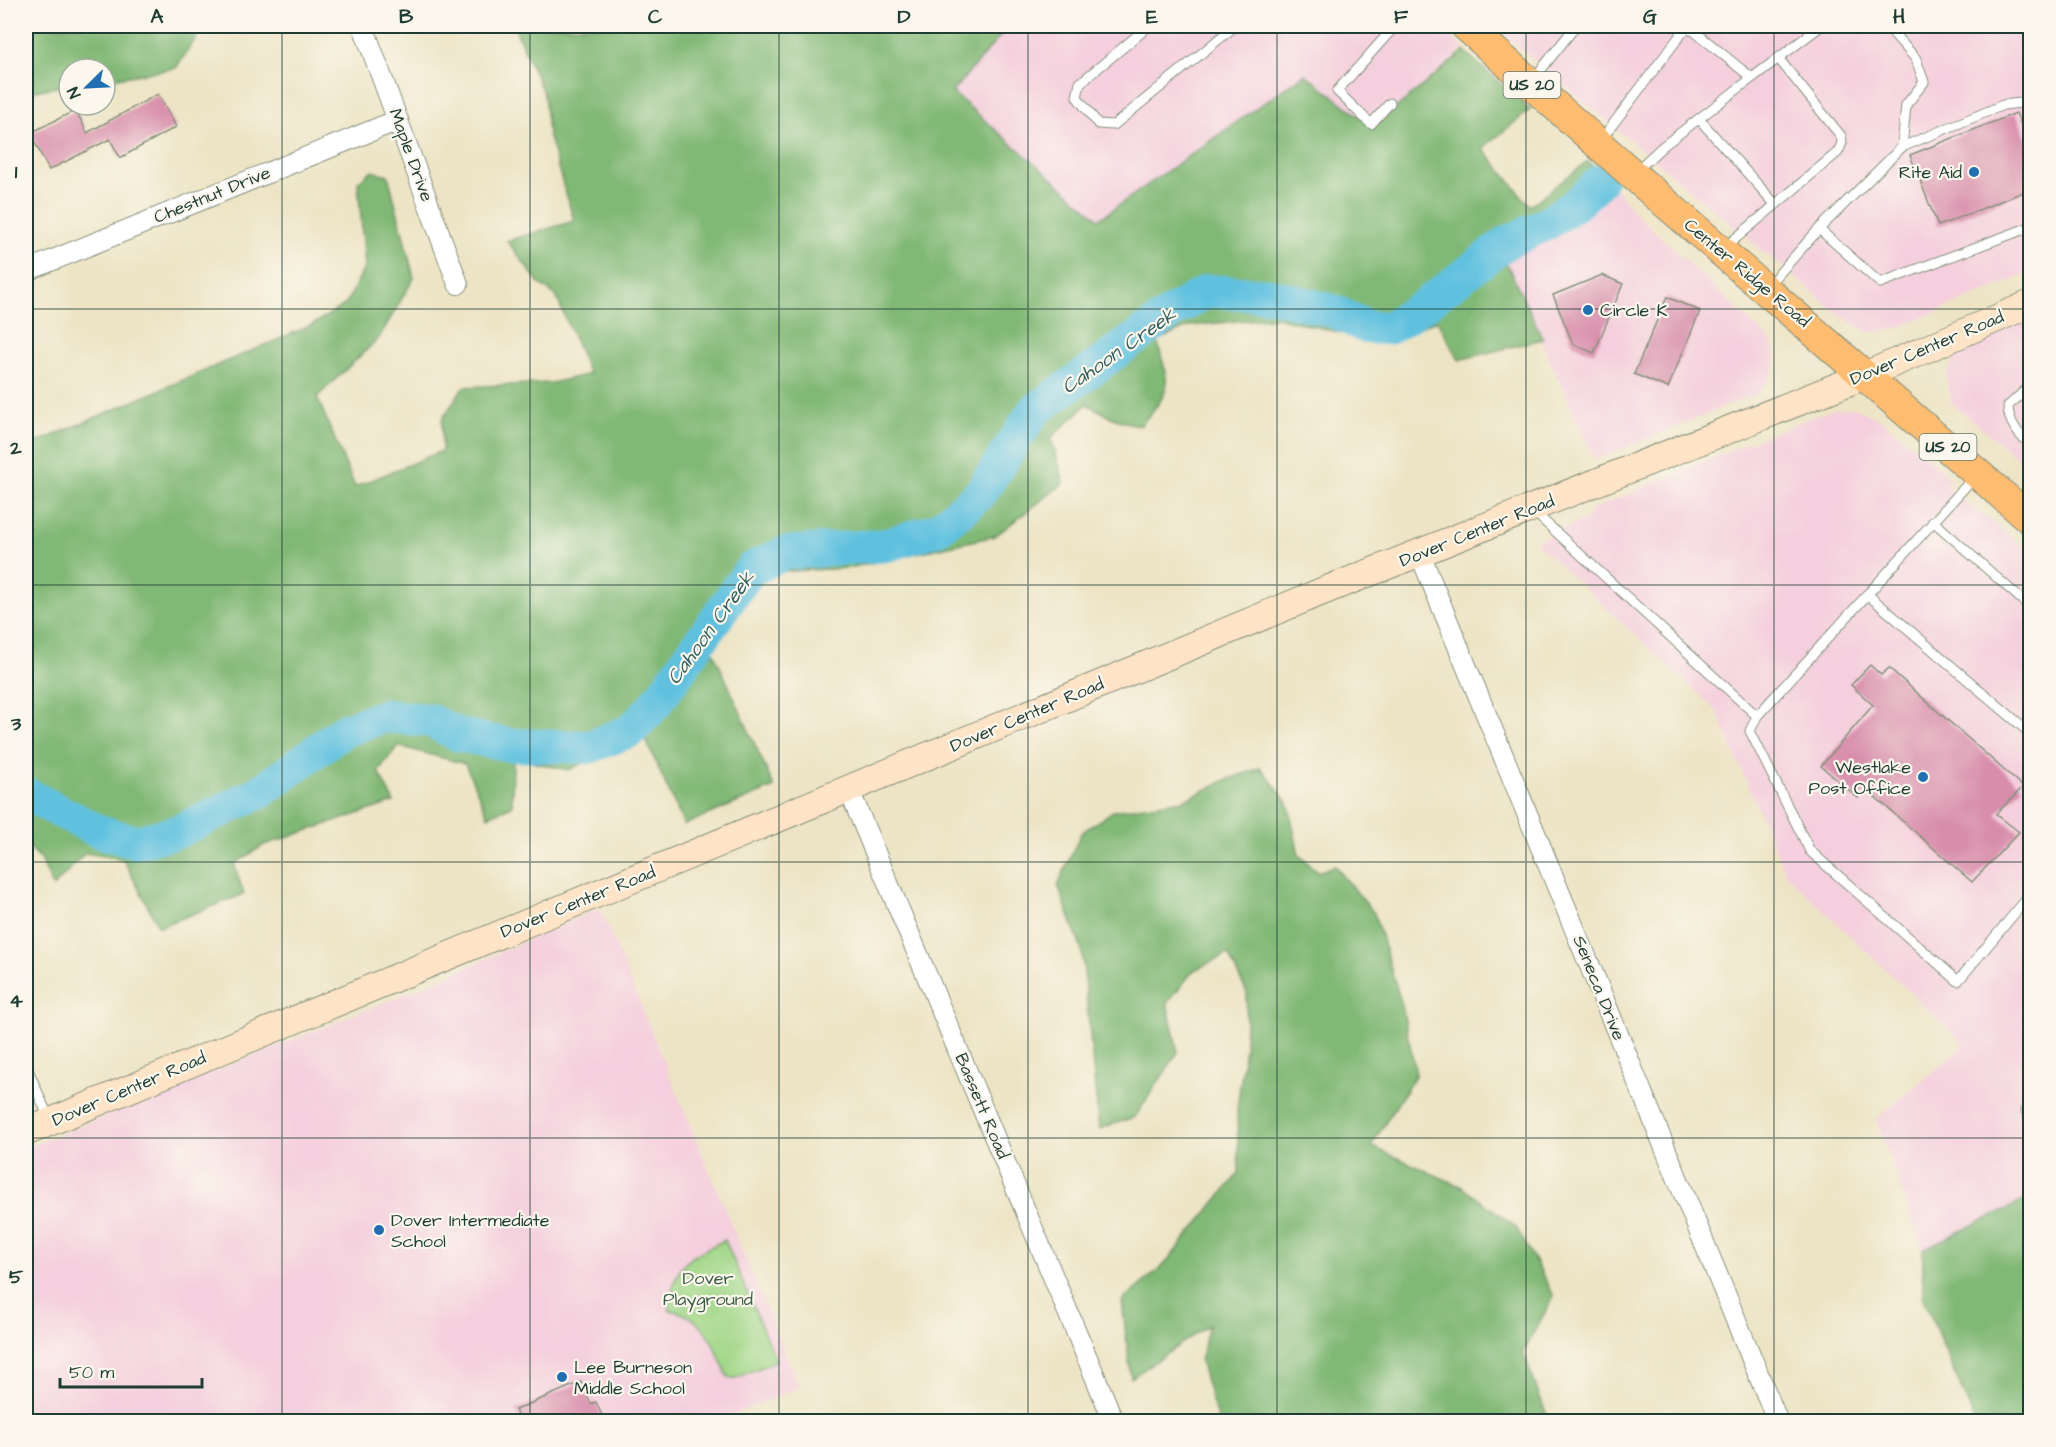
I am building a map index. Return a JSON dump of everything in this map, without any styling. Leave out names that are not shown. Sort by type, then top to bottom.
[{"type":"main road","name":"Center Ridge Road","points":[[1466,26],[1632,174],[2031,519]]},
{"type":"street","name":"Maple Drive","points":[[363,26],[458,284]]},
{"type":"street","name":"Chestnut Drive","points":[[26,271],[398,120]]},
{"type":"street","name":"Dover Center Road","points":[[26,1132],[1305,599],[1866,375],[2031,304]]},
{"type":"street","name":"Seneca Drive","points":[[1420,554],[1778,1422]]},
{"type":"street","name":"Bassett Road","points":[[849,790],[1114,1422]]},
{"type":"lane","points":[[1149,26],[1080,83],[1077,97],[1098,124],[1114,125],[1235,26]]},
{"type":"lane","points":[[1390,103],[1371,124],[1337,91],[1395,26]]},
{"type":"lane","points":[[1632,174],[1663,146],[1821,26]]},
{"type":"lane","points":[[1887,26],[1916,59],[1924,82],[1906,105],[1902,147]]},
{"type":"lane","points":[[1530,83],[1575,27]]},
{"type":"lane","points":[[1598,144],[1687,29],[1694,31],[1752,78]]},
{"type":"lane","points":[[1721,250],[1838,152],[1842,143],[1841,136],[1778,58]]},
{"type":"lane","points":[[1766,289],[1819,229],[1902,147],[2003,105],[2031,102]]},
{"type":"lane","points":[[1699,118],[1775,204]]},
{"type":"lane","points":[[1819,229],[1880,283],[2031,227]]},
{"type":"lane","points":[[2031,386],[2008,406],[2008,416],[2023,438],[2031,443]]},
{"type":"lane","points":[[1978,473],[1757,716],[1750,731],[1810,851],[1958,981],[2031,896]]},
{"type":"lane","points":[[1532,509],[1757,716]]},
{"type":"lane","points":[[1933,521],[2031,607]]},
{"type":"lane","points":[[1867,594],[2031,733]]},
{"type":"lane","points":[[26,1065],[51,1122]]},
{"type":"lane","points":[[2031,1102],[2026,1111],[2031,1119]]},
{"type":"shaded area","points":[[1009,26],[1439,26],[1464,49],[1373,127],[1305,74],[1099,219],[951,92]]},
{"type":"shaded area","points":[[1498,26],[1719,26],[1725,32],[1730,26],[2009,26],[2013,33],[2030,37],[2030,273],[1892,330],[1868,332],[1840,315],[1504,35]]},
{"type":"shaded area","points":[[1612,183],[1633,211],[1772,342],[1776,359],[1773,372],[1760,392],[1595,460],[1503,256]]},
{"type":"shaded area","points":[[2030,318],[2030,468],[1952,404],[1946,378],[1954,357],[1966,347]]},
{"type":"shaded area","points":[[1854,408],[1884,421],[1951,479],[1945,486],[2030,551],[2030,1198],[1923,1249],[1876,1119],[1965,1045],[1786,875],[1716,710],[1535,542],[1589,518],[1589,511],[1734,449],[1833,409]]},
{"type":"shaded area","name":"Dover Intermediate School","points":[[600,908],[799,1387],[728,1417],[730,1422],[26,1422],[26,1148],[413,991]]},
{"type":"green space","points":[[26,26],[204,26],[176,68],[117,78],[117,57],[57,57],[57,87],[26,92]]},
{"type":"green space","points":[[514,26],[1009,26],[952,92],[1099,219],[1305,74],[1373,127],[1464,51],[1530,110],[1483,148],[1530,206],[1588,161],[1612,183],[1503,256],[1543,339],[1459,360],[1437,320],[1382,343],[1277,317],[1190,326],[1157,341],[1165,369],[1166,388],[1158,404],[1140,426],[1115,419],[1087,404],[1051,438],[1064,483],[995,536],[848,568],[771,572],[709,642],[774,787],[684,825],[643,734],[569,770],[513,758],[512,806],[488,816],[465,764],[398,746],[378,771],[394,802],[264,845],[234,864],[244,894],[159,927],[123,859],[85,853],[53,887],[41,859],[26,844],[26,447],[312,325],[346,304],[365,266],[358,182],[371,171],[388,175],[414,278],[379,338],[317,397],[355,487],[442,451],[442,420],[463,387],[552,383],[589,374],[556,296],[539,283],[507,241],[574,221],[548,134],[544,95]]},
{"type":"green space","points":[[1261,768],[1288,803],[1299,855],[1318,872],[1335,866],[1374,913],[1401,1002],[1416,1074],[1371,1146],[1462,1187],[1516,1227],[1554,1296],[1523,1352],[1549,1421],[1218,1421],[1200,1361],[1209,1325],[1131,1378],[1122,1301],[1164,1265],[1239,1173],[1237,1111],[1245,1046],[1247,993],[1228,954],[1194,970],[1167,1003],[1178,1052],[1135,1117],[1099,1129],[1082,951],[1058,885],[1081,833],[1113,811],[1184,800],[1226,780]]},
{"type":"green space","points":[[2030,1198],[2030,1421],[1975,1421],[1923,1298],[1923,1249]]},
{"type":"green space","name":"Dover Playground","points":[[725,1240],[776,1361],[733,1379],[727,1376],[713,1343],[700,1325],[692,1318],[669,1310],[674,1282],[684,1265],[700,1252]]},
{"type":"building","points":[[158,94],[176,127],[120,158],[110,139],[49,170],[30,133],[62,117],[79,117],[87,133]]},
{"type":"building","name":"Rite Aid","points":[[2016,113],[2031,149],[2031,189],[1938,226],[1910,155]]},
{"type":"building","points":[[1602,275],[1623,284],[1594,353],[1573,344],[1553,295]]},
{"type":"building","points":[[1667,297],[1700,311],[1668,388],[1634,374]]},
{"type":"building","name":"Westlake Post Office","points":[[1870,665],[1881,675],[1889,668],[2023,787],[1996,814],[2019,832],[1972,882],[1866,789],[1858,798],[1821,766],[1873,705],[1851,685]]},
{"type":"building","points":[[581,1382],[591,1404],[596,1402],[605,1422],[520,1422],[515,1410]]},
{"type":"waterway","name":"Cahoon Creek","points":[[26,794],[100,832],[136,842],[177,832],[260,792],[343,731],[384,716],[429,720],[459,735],[510,745],[589,747],[630,731],[655,705],[751,569],[785,553],[887,545],[938,529],[980,494],[1034,411],[1175,310],[1208,291],[1270,295],[1333,311],[1367,327],[1389,328],[1426,304],[1506,243],[1548,223],[1577,203],[1600,181]]},
{"type":"place","name":"Rite Aid","points":[[1974,172]]},
{"type":"place","name":"Circle K","points":[[1588,310]]},
{"type":"place","name":"Westlake Post Office","points":[[1923,777]]},
{"type":"place","name":"Dover Intermediate School","points":[[379,1230]]},
{"type":"place","name":"Lee Burneson Middle School","points":[[562,1377]]}]
